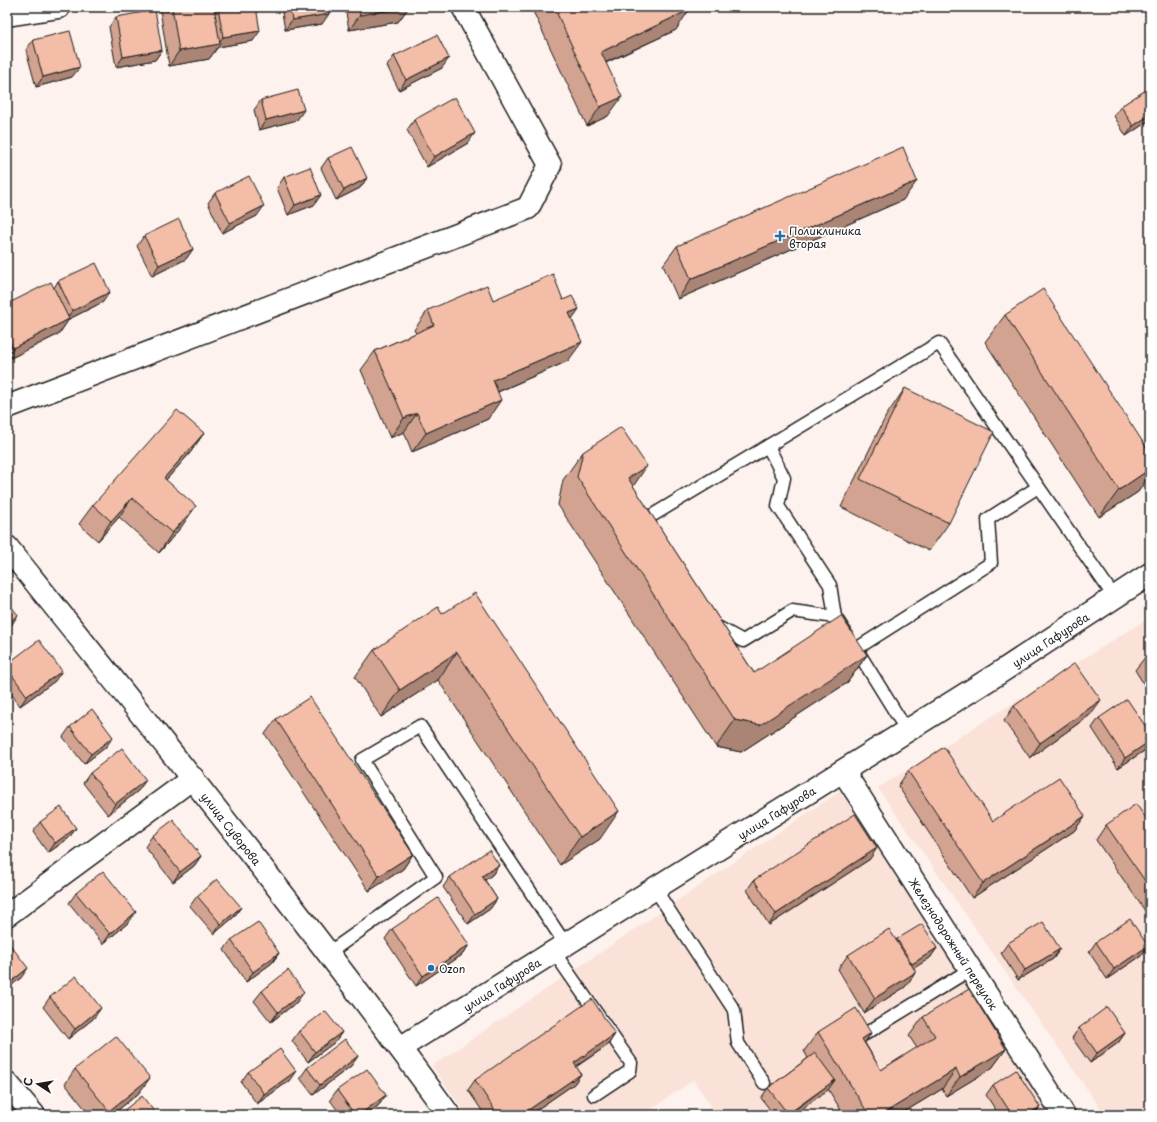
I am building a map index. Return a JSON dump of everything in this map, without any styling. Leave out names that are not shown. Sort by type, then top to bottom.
[{"type":"street","points":[[7,14],[59,7]]},
{"type":"street","points":[[7,406],[528,208],[550,165],[463,7]]},
{"type":"street","name":"улица Суворова","points":[[7,547],[193,778],[400,1048],[449,1115]]},
{"type":"street","name":"улица Гафурова","points":[[400,1048],[907,731],[1150,574]]},
{"type":"street","name":"Железнодорожный переулок","points":[[843,771],[1064,1115]]},
{"type":"street","points":[[7,915],[193,778]]},
{"type":"street","points":[[7,1082],[34,1115]]},
{"type":"lane","points":[[644,538],[636,525],[939,343],[1115,598]]},
{"type":"lane","points":[[768,446],[784,478],[778,506],[830,585],[835,617],[907,731]]},
{"type":"lane","points":[[856,649],[991,563],[988,519],[1038,487]]},
{"type":"lane","points":[[701,618],[742,641],[792,611],[835,617]]},
{"type":"lane","points":[[327,954],[436,877],[362,760],[420,726],[631,1063],[630,1070],[594,1095]]},
{"type":"lane","points":[[655,889],[734,1010],[738,1043],[764,1083]]},
{"type":"lane","points":[[865,1034],[971,969]]},
{"type":"shaded area","points":[[1150,617],[1150,1115],[1105,1115],[878,788]]},
{"type":"shaded area","points":[[840,791],[1056,1115],[709,1115],[715,1111],[693,1080],[643,1115],[467,1115],[432,1066]]},
{"type":"building","points":[[172,7],[214,7],[220,44],[179,51]]},
{"type":"building","points":[[218,7],[256,7],[260,31],[223,37]]},
{"type":"building","points":[[290,7],[328,7],[329,14],[292,20]]},
{"type":"building","points":[[358,7],[408,7],[360,15]]},
{"type":"building","points":[[554,7],[607,7],[608,10],[613,7],[688,7],[689,10],[601,52],[622,97],[600,107]]},
{"type":"building","points":[[155,10],[162,50],[123,57],[116,17]]},
{"type":"building","points":[[70,31],[80,67],[43,77],[33,40]]},
{"type":"building","points":[[437,35],[449,58],[406,80],[394,56]]},
{"type":"building","points":[[1149,88],[1150,115],[1133,126],[1121,106]]},
{"type":"building","points":[[298,90],[304,110],[266,120],[261,100]]},
{"type":"building","points":[[455,97],[475,133],[434,157],[414,120]]},
{"type":"building","points":[[352,147],[367,178],[344,190],[328,158]]},
{"type":"building","points":[[903,147],[917,181],[691,279],[677,246]]},
{"type":"building","points":[[310,167],[321,195],[295,205],[284,177]]},
{"type":"building","points":[[249,176],[264,206],[230,223],[215,193]]},
{"type":"building","points":[[179,219],[193,249],[159,265],[144,236]]},
{"type":"building","points":[[96,263],[110,292],[72,311],[58,281]]},
{"type":"building","points":[[553,274],[563,300],[572,296],[579,309],[569,313],[582,342],[493,380],[501,400],[426,433],[417,413],[404,418],[375,351],[434,325],[428,310],[487,285],[493,300]]},
{"type":"building","points":[[51,282],[69,319],[13,348],[7,336],[7,304]]},
{"type":"building","points":[[1043,289],[1150,453],[1150,469],[1119,490],[1005,315]]},
{"type":"building","points":[[905,388],[994,432],[949,523],[860,479]]},
{"type":"building","points":[[177,410],[204,433],[164,478],[196,506],[172,533],[132,498],[111,521],[93,505]]},
{"type":"building","points":[[621,427],[647,466],[628,478],[754,673],[841,616],[867,655],[760,725],[735,720],[577,477],[583,452]]},
{"type":"building","points":[[475,593],[619,811],[580,837],[457,652],[400,690],[374,650],[438,607],[442,614]]},
{"type":"building","points":[[7,601],[18,615],[7,624]]},
{"type":"building","points":[[39,640],[62,671],[27,696],[7,668],[7,664]]},
{"type":"building","points":[[1150,653],[1150,662],[1146,656]]},
{"type":"building","points":[[1075,663],[1101,700],[1040,743],[1014,706]]},
{"type":"building","points":[[310,697],[413,854],[379,876],[276,719]]},
{"type":"building","points":[[1127,699],[1150,733],[1150,741],[1125,758],[1099,718]]},
{"type":"building","points":[[92,709],[113,737],[91,754],[70,727]]},
{"type":"building","points":[[944,747],[993,821],[1059,777],[1085,816],[983,883],[908,771]]},
{"type":"building","points":[[122,748],[146,780],[115,804],[90,773]]},
{"type":"building","points":[[1136,804],[1150,824],[1150,888],[1106,825]]},
{"type":"building","points":[[61,807],[76,828],[55,843],[40,822]]},
{"type":"building","points":[[855,814],[877,848],[776,914],[754,880]]},
{"type":"building","points":[[173,820],[201,856],[180,872],[152,836]]},
{"type":"building","points":[[489,850],[499,865],[482,876],[497,899],[475,914],[450,877]]},
{"type":"building","points":[[103,871],[136,912],[110,934],[76,893]]},
{"type":"building","points":[[217,879],[241,907],[221,924],[197,896]]},
{"type":"building","points":[[438,898],[469,945],[423,976],[392,929]]},
{"type":"building","points":[[1130,919],[1148,946],[1114,969],[1096,942]]},
{"type":"building","points":[[258,922],[279,953],[253,972],[231,940]]},
{"type":"building","points":[[1043,922],[1060,949],[1025,970],[1008,943]]},
{"type":"building","points":[[922,924],[937,948],[912,964],[897,939]]},
{"type":"building","points":[[889,929],[916,972],[875,998],[848,955]]},
{"type":"building","points":[[8,942],[28,968],[7,985],[7,943]]},
{"type":"building","points":[[288,970],[304,992],[278,1012],[262,991]]},
{"type":"building","points":[[76,976],[101,1008],[75,1029],[50,997]]},
{"type":"building","points":[[969,989],[1006,1049],[960,1077],[956,1069],[881,1115],[869,1115],[818,1032],[856,1008],[871,1033],[862,1039],[881,1070],[935,1036],[923,1017]]},
{"type":"building","points":[[592,999],[615,1034],[574,1063],[581,1074],[521,1115],[498,1115],[475,1080]]},
{"type":"building","points":[[1107,1007],[1125,1033],[1097,1053],[1079,1028]]},
{"type":"building","points":[[325,1011],[342,1032],[315,1052],[299,1031]]},
{"type":"building","points":[[116,1036],[150,1078],[109,1111],[75,1069]]},
{"type":"building","points":[[345,1039],[358,1056],[320,1085],[307,1068]]},
{"type":"building","points":[[280,1049],[296,1071],[264,1094],[248,1072]]},
{"type":"building","points":[[815,1053],[835,1080],[788,1114],[768,1088]]},
{"type":"building","points":[[367,1069],[386,1095],[359,1115],[355,1115],[337,1090]]},
{"type":"building","points":[[1016,1070],[1040,1107],[1027,1115],[1012,1115],[993,1085]]},
{"type":"building","points":[[142,1096],[157,1115],[118,1115]]},
{"type":"place","name":"Поликлиника вторая","points":[[780,236]]},
{"type":"place","name":"Ozon","points":[[431,968]]}]
